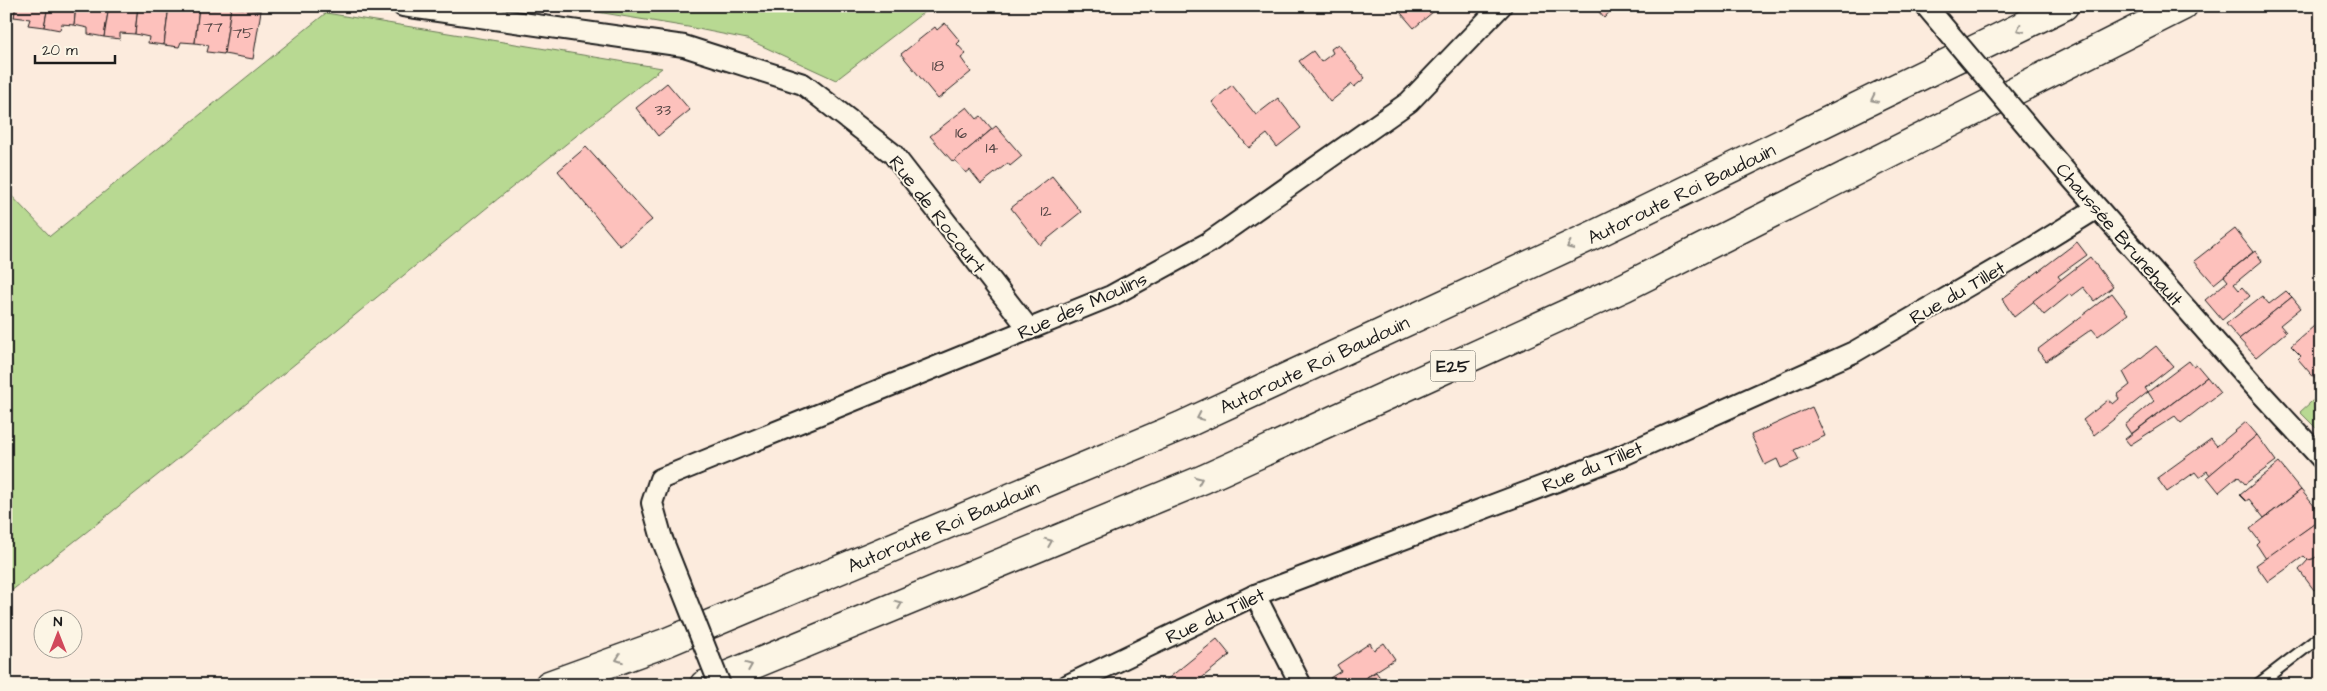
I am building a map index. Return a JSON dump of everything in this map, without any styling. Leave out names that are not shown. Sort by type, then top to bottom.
[{"type":"highway","name":"Autoroute Roi Baudouin","points":[[549,685],[665,643],[1181,426],[1600,232],[2064,6]]},
{"type":"highway","name":"E25","points":[[704,685],[1204,479],[1626,288],[2184,6]]},
{"type":"street","name":"Rue de Rocourt","points":[[403,6],[684,46],[803,84],[893,154],[1029,329]]},
{"type":"street","name":"Rue des Moulins","points":[[720,685],[662,539],[652,503],[660,479],[1111,296],[1208,243],[1410,102],[1501,6]]},
{"type":"street","name":"Chaussée Brunehault","points":[[1926,6],[2097,208],[2257,390],[2321,458]]},
{"type":"street","name":"Rue du Tillet","points":[[1068,685],[1255,595],[1612,460],[1854,352],[2031,250],[2097,208]]},
{"type":"street","points":[[1255,595],[1300,685]]},
{"type":"lane","points":[[2257,685],[2321,636]]},
{"type":"green space","points":[[561,6],[932,6],[836,80],[747,39],[688,27]]},
{"type":"green space","points":[[326,13],[662,68],[6,595],[6,190],[50,236]]},
{"type":"green space","points":[[2321,393],[2321,433],[2300,412]]},
{"type":"building","points":[[6,6],[16,6],[14,17],[6,16]]},
{"type":"building","points":[[16,6],[48,6],[44,27],[28,25],[30,19],[14,17]]},
{"type":"building","points":[[48,6],[76,6],[74,25],[61,24],[60,30],[44,27]]},
{"type":"building","points":[[76,6],[109,6],[104,37],[88,34],[88,28],[74,25]]},
{"type":"building","points":[[109,6],[138,6],[135,34],[120,33],[120,39],[104,37]]},
{"type":"building","points":[[138,6],[169,6],[164,45],[148,43],[149,37],[135,34]]},
{"type":"building","points":[[169,6],[199,7],[195,43],[181,42],[179,47],[164,45]]},
{"type":"building","points":[[216,6],[231,7],[224,54],[207,52],[209,45],[195,43],[199,7],[215,9]]},
{"type":"building","points":[[1395,6],[1440,6],[1414,28]]},
{"type":"building","points":[[1594,6],[1615,6],[1604,18]]},
{"type":"building","points":[[231,7],[261,11],[253,59],[224,54]]},
{"type":"building","points":[[945,23],[960,41],[957,44],[966,54],[961,58],[971,72],[938,99],[901,54],[935,27],[937,30]]},
{"type":"building","points":[[1338,44],[1365,78],[1354,87],[1352,84],[1330,102],[1299,61],[1313,51],[1321,62],[1333,53],[1331,49]]},
{"type":"building","points":[[667,83],[690,110],[658,136],[636,108]]},
{"type":"building","points":[[1232,85],[1256,115],[1278,98],[1301,128],[1277,147],[1267,134],[1249,148],[1212,102]]},
{"type":"building","points":[[967,107],[977,119],[981,116],[992,129],[953,162],[930,136]]},
{"type":"building","points":[[996,126],[1022,156],[1010,166],[1008,163],[981,184],[970,170],[966,173],[955,160]]},
{"type":"building","points":[[586,147],[652,220],[620,246],[558,171]]},
{"type":"building","points":[[1052,176],[1081,212],[1040,245],[1011,208]]},
{"type":"building","points":[[2235,229],[2253,252],[2214,284],[2194,261]]},
{"type":"building","points":[[2077,242],[2087,255],[2058,276],[2061,280],[2014,317],[2002,299]]},
{"type":"building","points":[[2255,251],[2262,261],[2234,284],[2239,290],[2242,287],[2250,296],[2222,320],[2205,300],[2228,281],[2224,276]]},
{"type":"building","points":[[2090,257],[2113,287],[2094,301],[2083,287],[2071,296],[2070,294],[2044,315],[2033,301]]},
{"type":"building","points":[[2286,291],[2292,297],[2239,339],[2226,324],[2262,296],[2269,304]]},
{"type":"building","points":[[2112,293],[2128,314],[2098,336],[2092,329],[2046,361],[2037,350]]},
{"type":"building","points":[[2292,297],[2301,308],[2280,325],[2286,332],[2256,357],[2239,339]]},
{"type":"building","points":[[2321,320],[2321,377],[2317,381],[2298,359],[2301,356],[2291,346]]},
{"type":"building","points":[[2156,346],[2173,366],[2145,388],[2148,392],[2094,435],[2083,420],[2108,400],[2113,404],[2119,399],[2117,395],[2130,385],[2123,372]]},
{"type":"building","points":[[2189,361],[2193,366],[2196,364],[2207,377],[2131,434],[2125,425],[2154,401],[2148,392]]},
{"type":"building","points":[[2207,377],[2220,393],[2181,423],[2175,416],[2130,445],[2125,439]]},
{"type":"building","points":[[1812,407],[1825,436],[1794,450],[1799,460],[1781,468],[1777,459],[1765,465],[1751,435]]},
{"type":"building","points":[[2246,422],[2257,435],[2210,475],[2207,471],[2199,477],[2195,472],[2167,492],[2157,478],[2211,439],[2217,446]]},
{"type":"building","points":[[2257,435],[2276,461],[2245,484],[2238,476],[2219,492],[2207,477]]},
{"type":"building","points":[[2279,463],[2301,490],[2264,518],[2249,499],[2246,501],[2240,495]]},
{"type":"building","points":[[2301,490],[2321,514],[2321,519],[2266,559],[2257,545],[2260,542],[2250,529]]},
{"type":"building","points":[[2321,519],[2321,554],[2308,560],[2304,556],[2268,582],[2256,565]]},
{"type":"building","points":[[2321,554],[2321,585],[2314,590],[2299,570],[2308,560]]},
{"type":"building","points":[[1217,639],[1230,655],[1193,685],[1168,685],[1165,681]]},
{"type":"building","points":[[1370,643],[1374,650],[1384,643],[1395,659],[1362,680],[1363,682],[1359,685],[1335,685],[1330,678],[1341,671],[1337,665]]},
{"type":"building","points":[[1376,672],[1384,683],[1387,681],[1389,685],[1359,685],[1363,682],[1362,680]]}]
